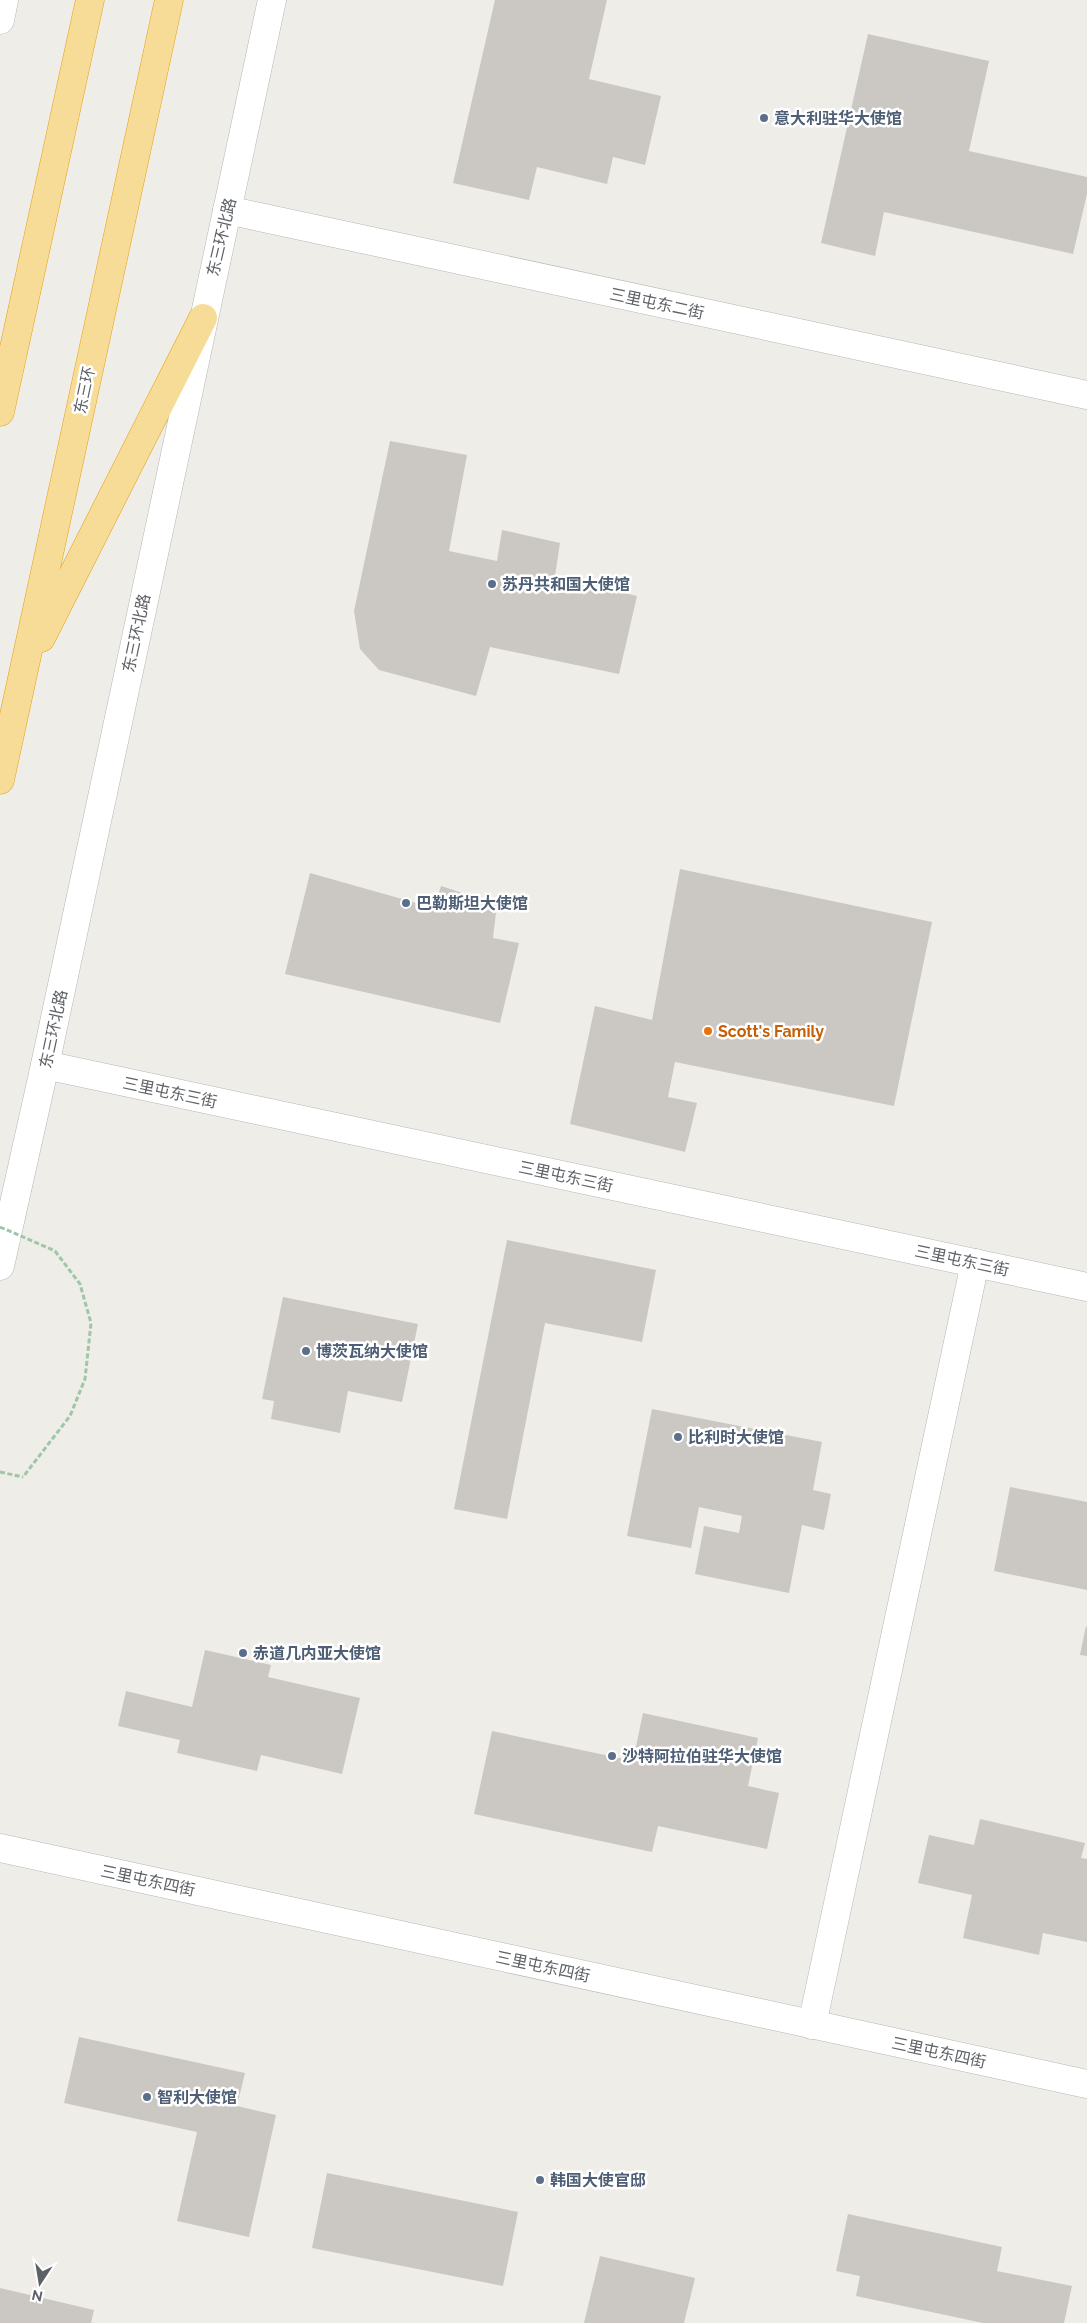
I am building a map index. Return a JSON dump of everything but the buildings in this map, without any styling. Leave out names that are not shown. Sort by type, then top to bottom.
[{"type":"highway","points":[[0,412],[90,0]]},
{"type":"highway","name":"东三环","points":[[0,780],[169,0]]},
{"type":"highway","points":[[23,672],[203,318]]},
{"type":"street","points":[[0,20],[4,0]]},
{"type":"street","name":"东三环北路","points":[[0,1266],[45,1066],[272,0]]},
{"type":"street","name":"三里屯东二街","points":[[227,210],[1087,395]]},
{"type":"street","name":"三里屯东三街","points":[[45,1066],[1087,1287]]},
{"type":"street","points":[[812,2025],[975,1263]]},
{"type":"street","name":"三里屯东四街","points":[[0,1848],[1087,2084]]},
{"type":"path","points":[[0,1227],[55,1250],[80,1284],[91,1323],[85,1378],[70,1416],[23,1477],[0,1472]]},
{"type":"place","name":"意大利驻华大使馆","points":[[764,118]]},
{"type":"place","name":"苏丹共和国大使馆","points":[[492,584]]},
{"type":"place","name":"巴勒斯坦大使馆","points":[[406,903]]},
{"type":"place","name":"Scott's Family","points":[[708,1031]]},
{"type":"place","name":"博茨瓦纳大使馆","points":[[306,1351]]},
{"type":"place","name":"比利时大使馆","points":[[678,1437]]},
{"type":"place","name":"赤道几内亚大使馆","points":[[243,1653]]},
{"type":"place","name":"沙特阿拉伯驻华大使馆","points":[[612,1756]]},
{"type":"place","name":"智利大使馆","points":[[147,2097]]},
{"type":"place","name":"韩国大使官邸","points":[[540,2180]]}]
